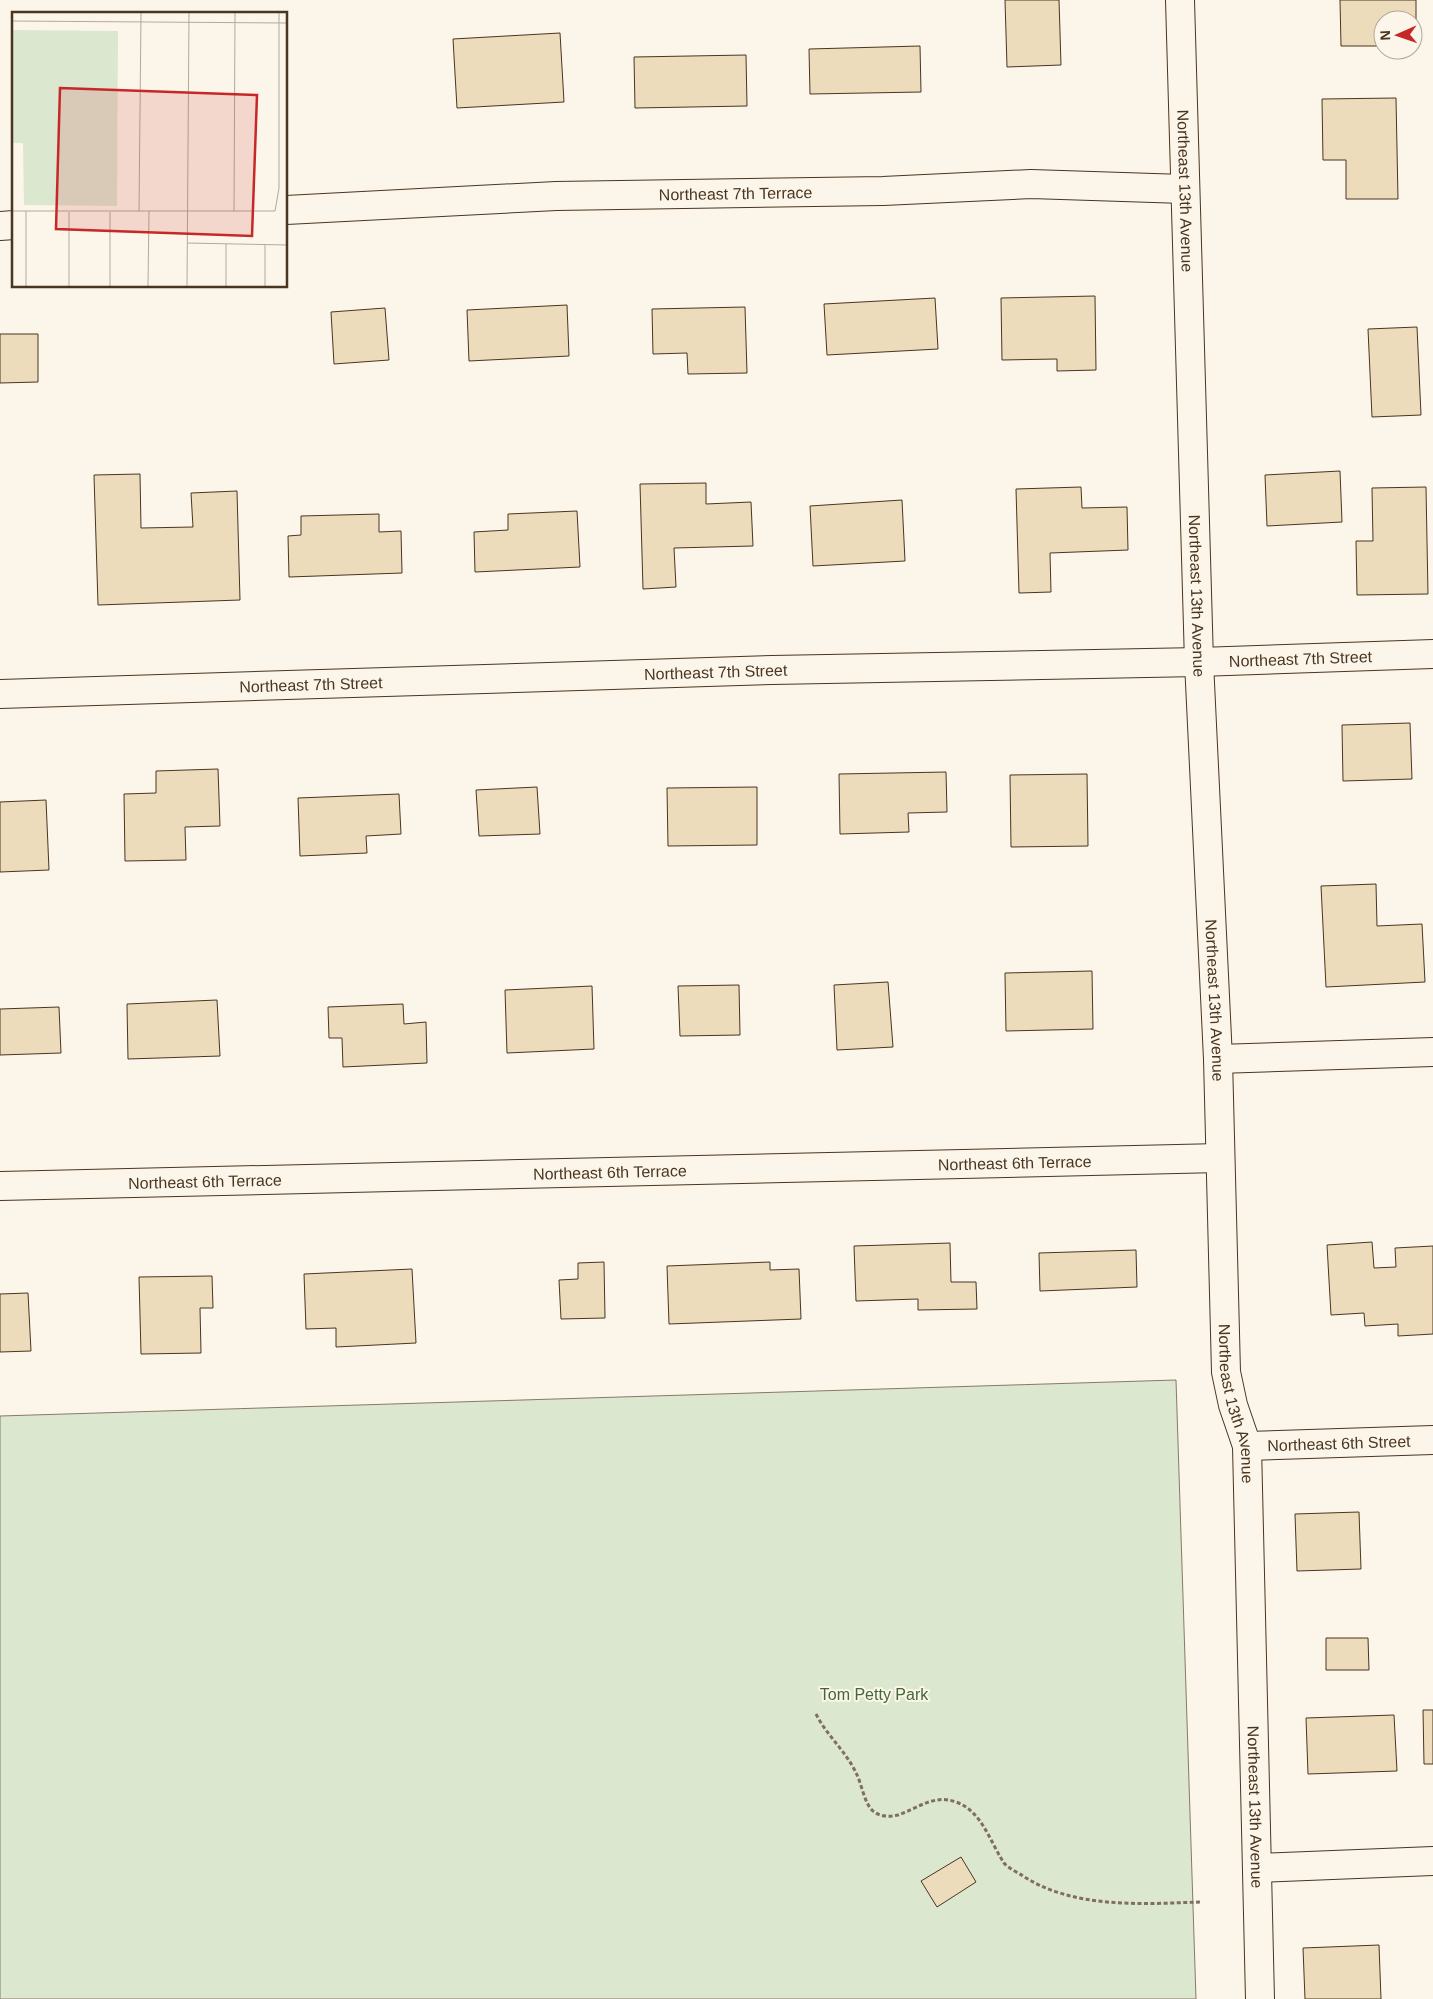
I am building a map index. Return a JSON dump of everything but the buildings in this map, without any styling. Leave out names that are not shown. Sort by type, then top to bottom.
[{"type":"street","name":"Northeast 13th Avenue","points":[[1180,0],[1199,662],[1218,1059],[1226,1372],[1233,1405],[1247,1446],[1260,1999]]},
{"type":"street","name":"Northeast 7th Terrace","points":[[288,210],[556,196],[883,191],[1031,184],[1184,189]]},
{"type":"street","name":"Northeast 7th Street","points":[[0,694],[762,670],[1199,662],[1433,654]]},
{"type":"street","points":[[1218,1059],[1433,1052]]},
{"type":"street","name":"Northeast 6th Terrace","points":[[0,1186],[1220,1158]]},
{"type":"street","name":"Northeast 6th Street","points":[[1247,1446],[1433,1440]]},
{"type":"street","points":[[1257,1868],[1433,1861]]},
{"type":"path","points":[[816,1714],[827,1733],[844,1752],[856,1773],[872,1811],[880,1815],[897,1815],[928,1801],[940,1799],[956,1802],[968,1809],[981,1822],[1006,1865],[1030,1880],[1078,1898],[1122,1903],[1200,1902]]},
{"type":"green space","name":"Tom Petty Park","points":[[1176,1380],[1196,1999],[0,1999],[0,1416]]}]
